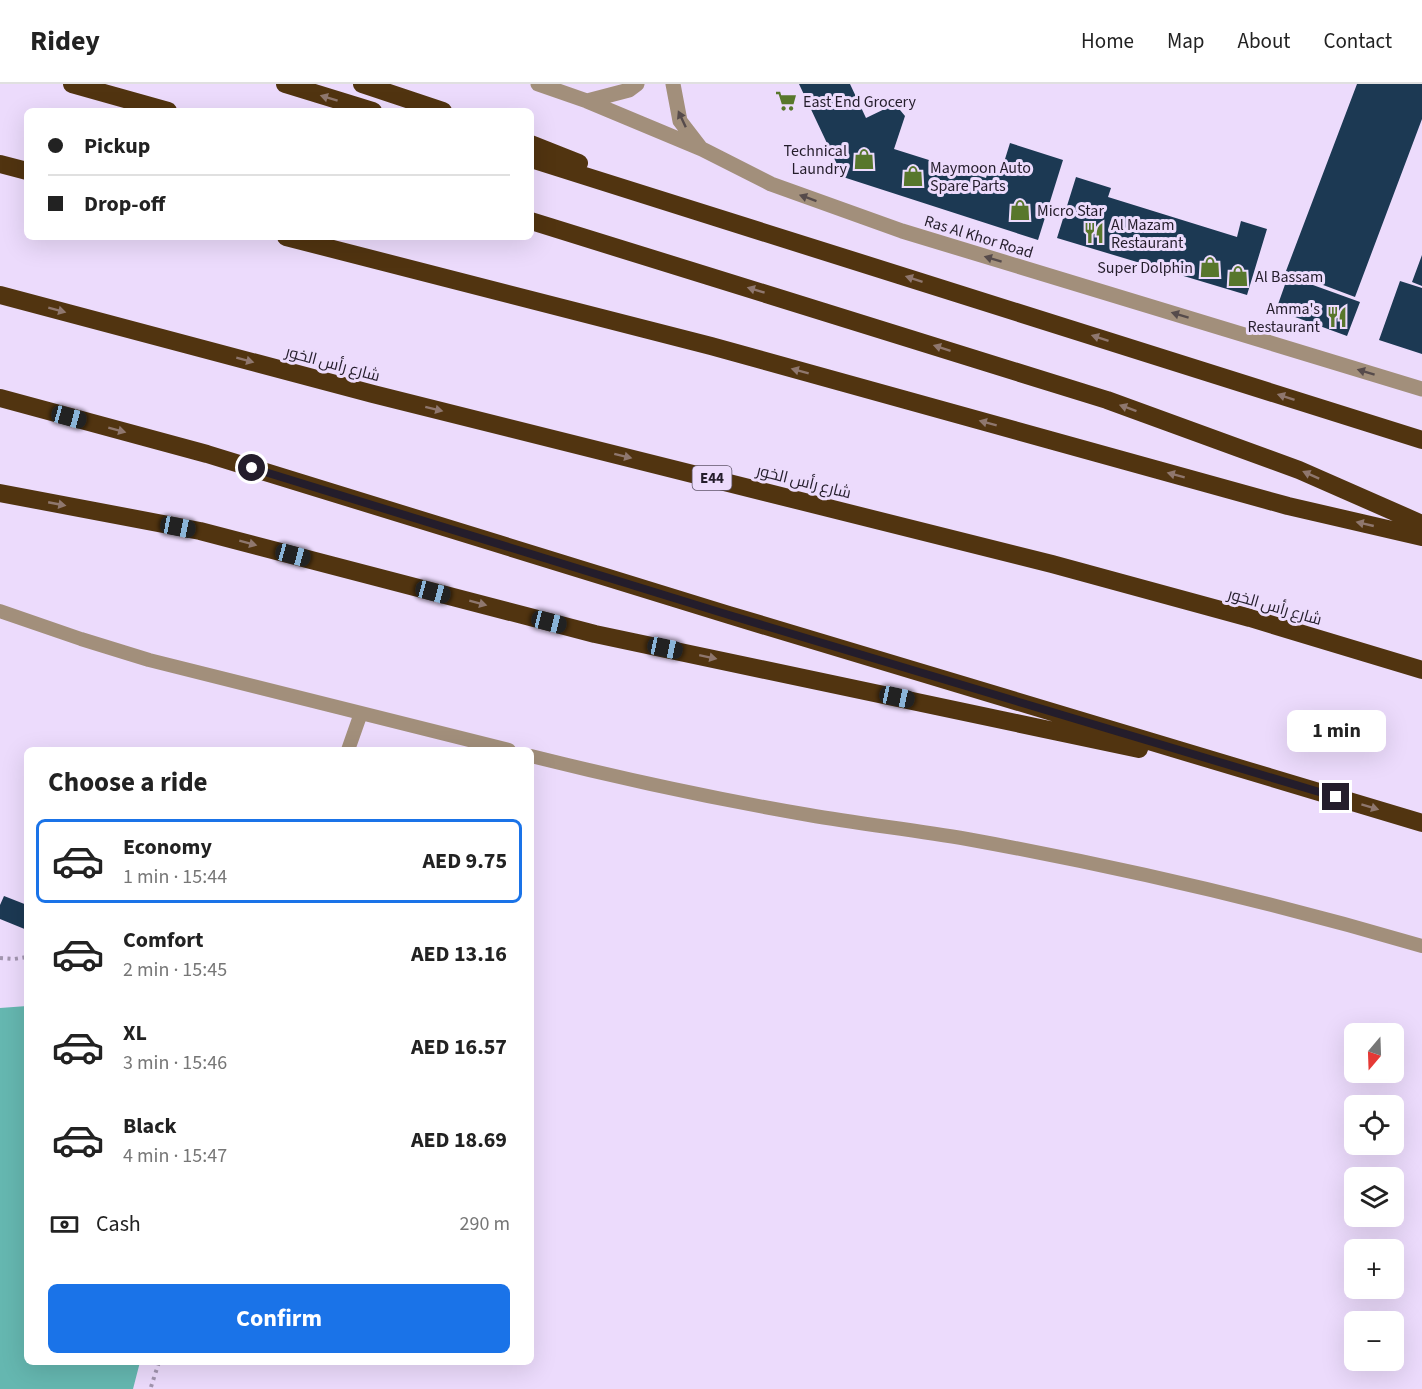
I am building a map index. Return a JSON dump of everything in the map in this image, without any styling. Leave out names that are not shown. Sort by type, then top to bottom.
[{"type":"highway","points":[[72,84],[157,108]]},
{"type":"highway","points":[[285,84],[363,108]]},
{"type":"highway","points":[[362,84],[434,108]]},
{"type":"highway","points":[[534,145],[712,215]]},
{"type":"highway","points":[[534,160],[1422,440]]},
{"type":"highway","points":[[0,164],[24,170]]},
{"type":"highway","points":[[534,222],[1107,400],[1299,470],[1422,524]]},
{"type":"highway","points":[[298,240],[711,346],[1288,506],[1422,537]]},
{"type":"highway","name":"شارع رأس الخور","points":[[0,295],[374,394],[1052,564],[1250,618],[1422,670]]},
{"type":"highway","points":[[0,398],[207,454],[729,615],[1422,823]]},
{"type":"highway","points":[[0,493],[201,531],[595,634],[1272,777]]},
{"type":"street","name":"Ras Al Khor Road","points":[[538,84],[587,101],[702,149],[771,184],[902,231],[1422,389]]},
{"type":"street","points":[[587,101],[629,90],[637,84]]},
{"type":"street","points":[[674,84],[675,103],[680,121],[702,149]]},
{"type":"lane","points":[[0,610],[149,660],[497,747]]},
{"type":"lane","points":[[349,747],[361,713]]},
{"type":"lane","points":[[534,757],[729,801],[976,841],[1182,883],[1322,917],[1422,946]]},
{"type":"path","points":[[0,958],[24,957]]},
{"type":"path","points":[[152,1387],[158,1365]]},
{"type":"shaded area","points":[[24,1006],[24,1365],[139,1365],[133,1389],[0,1389],[0,1008]]},
{"type":"building","points":[[799,84],[850,84],[866,118],[895,104],[905,116],[894,149],[986,178],[989,168],[1001,172],[1010,143],[1063,160],[1038,240],[843,177]]},
{"type":"building","points":[[1357,84],[1422,84],[1422,119],[1355,297],[1286,271]]},
{"type":"building","points":[[1076,177],[1111,188],[1108,197],[1237,237],[1241,221],[1267,229],[1247,295],[1057,238]]},
{"type":"building","points":[[1422,255],[1422,286],[1412,282]]},
{"type":"building","points":[[1288,276],[1360,302],[1347,336],[1276,310]]},
{"type":"building","points":[[1400,281],[1422,288],[1422,354],[1379,340]]},
{"type":"building","points":[[4,896],[24,904],[24,929],[0,919],[0,905]]},
{"type":"place","name":"East End Grocery","points":[[786,101]]},
{"type":"place","name":"Technical Laundry","points":[[864,159]]},
{"type":"place","name":"Maymoon Auto Spare Parts","points":[[913,176]]},
{"type":"place","name":"Micro Star","points":[[1020,210]]},
{"type":"place","name":"Al Mazam Restaurant","points":[[1094,233]]},
{"type":"place","name":"Super Dolphin","points":[[1210,267]]},
{"type":"place","name":"Al Bassam","points":[[1238,276]]},
{"type":"place","name":"Amma's Restaurant","points":[[1337,317]]},
{"type":"route","points":[[252,468],[729,615],[1336,797]]}]
